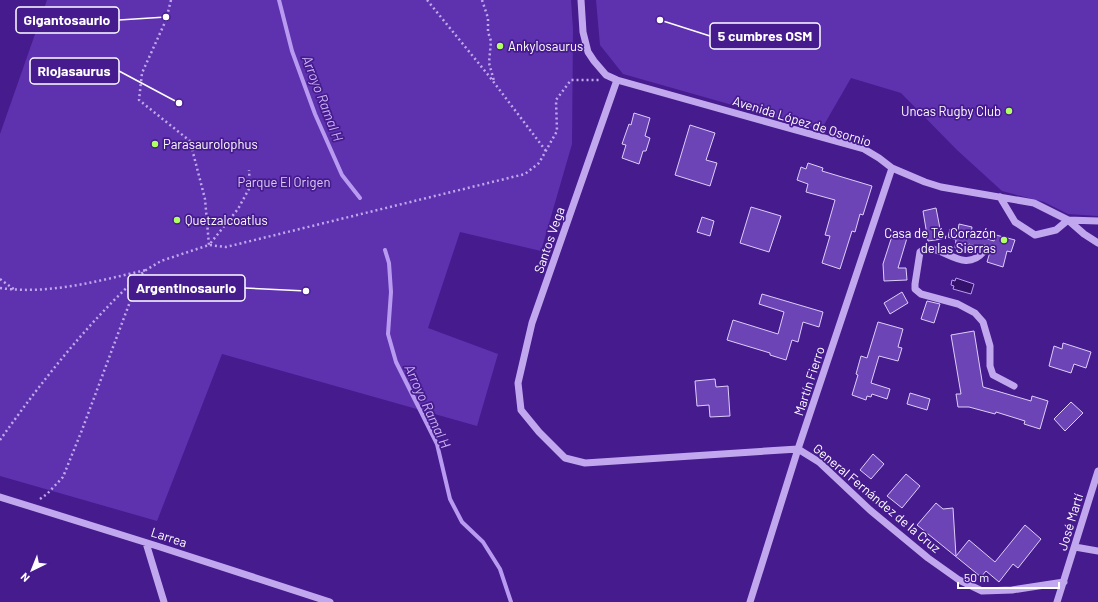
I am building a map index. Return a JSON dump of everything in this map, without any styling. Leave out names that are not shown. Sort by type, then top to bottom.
[{"type":"street","name":"Avenida López de Osornio","points":[[581,0],[584,42],[588,52],[606,75],[617,80],[864,149],[892,168],[925,182],[942,187],[1034,203],[1068,220],[1084,234],[1098,243]]},
{"type":"street","name":"Santos Vega","points":[[521,410],[518,383],[532,323],[617,80]]},
{"type":"street","name":"Martín Fierro","points":[[750,602],[798,449],[892,168]]},
{"type":"street","points":[[1000,197],[1015,222],[1035,234],[1056,230],[1068,220]]},
{"type":"street","name":"Avenida López de Osornio","points":[[1068,220],[1098,221]]},
{"type":"street","points":[[986,250],[977,258],[967,261],[961,261],[931,248],[920,252],[914,284],[915,289],[921,294],[958,304],[975,313],[983,322],[990,346],[990,366],[993,375],[1014,386]]},
{"type":"street","name":"General Fernández de la Cruz","points":[[521,410],[539,432],[565,458],[585,463],[798,449],[819,462],[870,510],[928,558],[959,580],[982,591],[1012,590],[1064,582]]},
{"type":"street","name":"José Martí","points":[[1057,602],[1098,471]]},
{"type":"street","name":"Larrea","points":[[0,497],[330,602]]},
{"type":"street","points":[[146,543],[164,602]]},
{"type":"street","points":[[1075,548],[1098,551]]},
{"type":"path","points":[[170,0],[166,20],[142,73],[139,100],[190,142],[205,199],[209,245]]},
{"type":"path","points":[[427,0],[494,83],[546,151]]},
{"type":"path","points":[[482,0],[488,18],[488,32],[491,41],[489,63],[494,83]]},
{"type":"path","points":[[0,440],[32,395],[110,303],[146,270],[161,261],[209,245],[226,247],[525,174],[539,163],[557,131],[556,100],[570,80],[617,80]]},
{"type":"path","points":[[209,245],[238,209],[250,187],[249,170]]},
{"type":"path","points":[[0,288],[15,290],[73,287],[146,270]]},
{"type":"path","points":[[28,506],[47,494],[63,477],[140,275]]},
{"type":"path","points":[[0,279],[15,290]]},
{"type":"green space","name":"Parque El Origen","points":[[47,0],[571,0],[573,29],[572,144],[541,251],[460,232],[428,328],[498,354],[477,426],[222,354],[157,521],[0,476],[0,134]]},
{"type":"green space","name":"Uncas Rugby Club","points":[[596,0],[1098,0],[1098,216],[1068,214],[1044,202],[1002,191],[957,150],[901,93],[851,78],[821,130],[623,74],[600,45]]},
{"type":"shaded area","points":[[956,278],[974,284],[971,294],[953,289],[954,286],[951,285],[952,280],[955,281]]},
{"type":"building","points":[[634,113],[650,118],[645,136],[650,138],[646,151],[643,151],[639,164],[622,158],[626,145],[622,144],[629,124],[631,125]]},
{"type":"building","points":[[690,125],[715,133],[706,160],[717,163],[710,186],[675,175]]},
{"type":"building","points":[[808,163],[823,168],[822,171],[872,186],[863,215],[860,214],[855,232],[852,231],[840,269],[822,263],[830,236],[825,235],[835,200],[806,192],[808,184],[797,180],[801,167],[806,169]]},
{"type":"building","points":[[751,207],[781,216],[769,252],[740,243]]},
{"type":"building","points":[[936,208],[942,239],[928,241],[923,211]]},
{"type":"building","points":[[702,217],[714,221],[710,236],[697,232]]},
{"type":"building","points":[[959,224],[972,227],[971,234],[994,241],[996,235],[1015,240],[1011,252],[1007,251],[1003,267],[987,262],[990,252],[987,245],[980,248],[969,244],[968,251],[955,248],[956,240],[948,237],[950,229],[958,231]]},
{"type":"building","points":[[893,233],[907,238],[898,268],[906,268],[907,280],[884,281],[883,264]]},
{"type":"building","points":[[902,292],[908,303],[890,314],[884,303]]},
{"type":"building","points":[[762,294],[823,312],[819,327],[803,322],[798,342],[792,340],[786,360],[770,355],[770,353],[727,340],[733,320],[778,334],[784,312],[759,304]]},
{"type":"building","points":[[927,301],[940,304],[934,323],[921,319]]},
{"type":"building","points":[[878,322],[903,329],[898,347],[902,348],[898,361],[879,356],[871,383],[890,389],[887,399],[872,394],[871,397],[867,396],[866,400],[852,395],[858,375],[856,374],[861,356],[867,358]]},
{"type":"building","points":[[974,331],[983,387],[1031,401],[1032,396],[1048,401],[1040,429],[1024,424],[1025,421],[996,412],[995,414],[969,407],[958,407],[956,394],[961,394],[951,335]]},
{"type":"building","points":[[1063,343],[1091,352],[1086,368],[1074,364],[1071,373],[1049,366],[1054,346],[1062,349]]},
{"type":"building","points":[[715,379],[716,387],[728,386],[730,416],[710,417],[709,405],[697,406],[695,381]]},
{"type":"building","points":[[910,393],[930,399],[927,410],[907,404]]},
{"type":"building","points":[[1071,402],[1083,413],[1065,431],[1054,419]]},
{"type":"building","points":[[873,454],[884,464],[871,479],[860,470]]},
{"type":"building","points":[[906,474],[920,486],[902,508],[887,496]]},
{"type":"building","points":[[936,503],[943,509],[953,508],[956,556],[969,540],[995,562],[1025,525],[1041,539],[1018,568],[1013,564],[999,582],[986,571],[981,577],[917,525]]},
{"type":"waterway","name":"Arroyo Ramal H","points":[[279,0],[292,51],[315,114],[342,175],[360,198]]},
{"type":"waterway","name":"Arroyo Ramal H","points":[[385,250],[389,263],[391,292],[388,334],[396,362],[437,444],[450,499],[462,522],[483,542],[500,569],[511,602]]},
{"type":"place","name":"Gigantosaurio","points":[[166,17]]},
{"type":"place","name":"5 cumbres OSM","points":[[660,20]]},
{"type":"place","name":"Ankylosaurus","points":[[500,46]]},
{"type":"place","name":"Riojasaurus","points":[[179,103]]},
{"type":"place","name":"Uncas Rugby Club","points":[[1009,111]]},
{"type":"place","name":"Parasaurolophus","points":[[155,144]]},
{"type":"place","name":"Quetzalcoatlus","points":[[177,220]]},
{"type":"place","name":"Casa de Té, Corazón de las Sierras","points":[[1004,240]]},
{"type":"place","name":"Argentinosaurio","points":[[306,291]]}]
